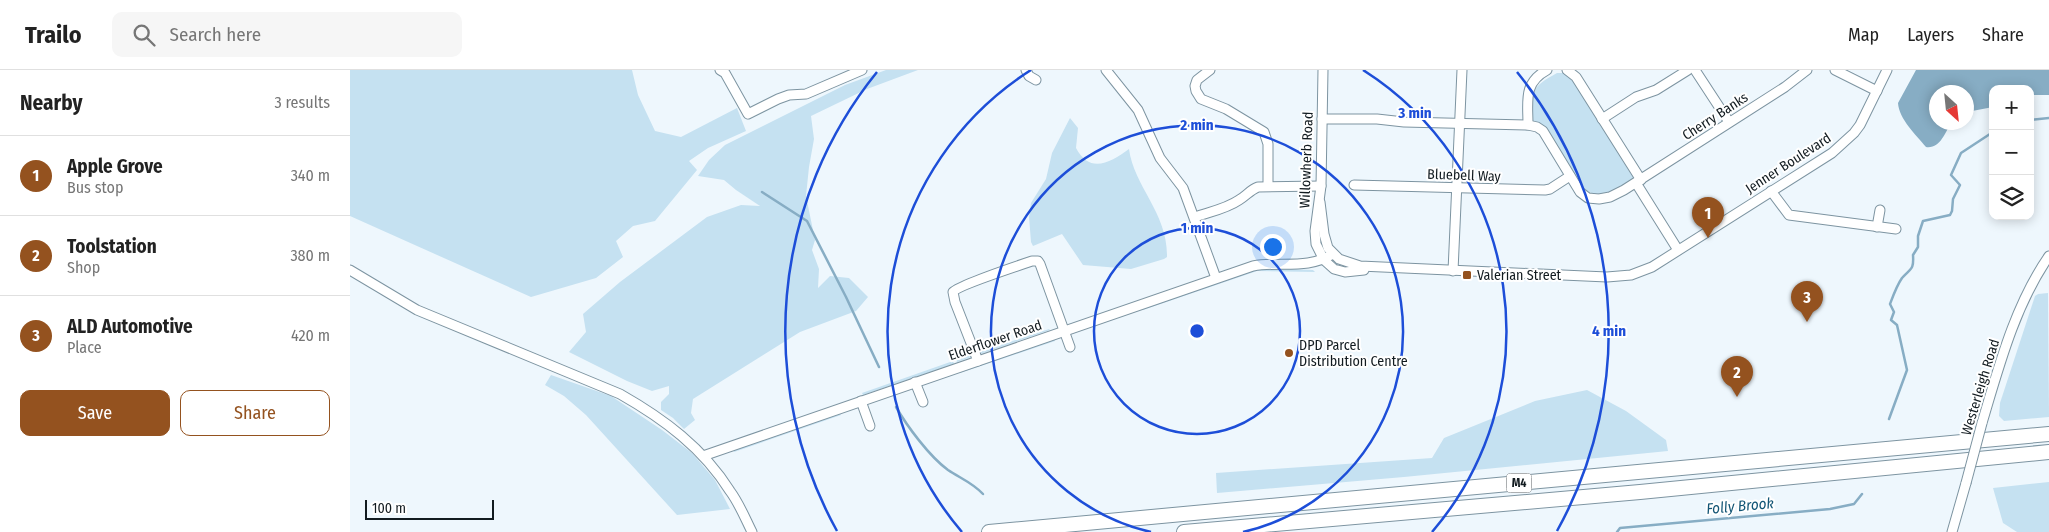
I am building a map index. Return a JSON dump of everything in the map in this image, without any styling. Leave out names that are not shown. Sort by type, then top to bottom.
[{"type":"highway","name":"M4","points":[[989,532],[2049,434]]},
{"type":"highway","name":"M4","points":[[1184,532],[1650,491],[2049,452]]},
{"type":"street","points":[[720,70],[725,73],[748,114],[789,95],[806,94],[839,74],[862,70]]},
{"type":"street","points":[[1026,70],[1029,76],[1036,80]]},
{"type":"street","points":[[1106,70],[1138,110],[1160,158],[1183,188],[1216,278]]},
{"type":"street","points":[[1210,70],[1197,80],[1196,91],[1201,98],[1226,109],[1264,132],[1268,144],[1268,186]]},
{"type":"street","name":"Willowherb Road","points":[[1318,250],[1315,231],[1321,186],[1323,70]]},
{"type":"street","points":[[1453,271],[1455,188],[1462,70]]},
{"type":"street","points":[[1322,119],[1377,119],[1404,122],[1528,125],[1530,85],[1535,78],[1547,70]]},
{"type":"street","points":[[1567,70],[1576,77],[1602,118],[1678,250]]},
{"type":"street","points":[[1602,118],[1636,96],[1656,90],[1688,70]]},
{"type":"street","points":[[1695,70],[1729,122]]},
{"type":"street","name":"Cherry Banks","points":[[1528,125],[1543,131],[1580,192],[1588,198],[1610,197],[1638,182],[1785,87],[1807,70]]},
{"type":"street","points":[[1835,70],[1877,91]]},
{"type":"street","name":"Jenner Boulevard","points":[[1333,254],[1353,265],[1381,268],[1607,277],[1631,275],[1652,267],[1845,143],[1860,125],[1887,70]]},
{"type":"street","name":"Bluebell Way","points":[[1354,185],[1545,190],[1550,189],[1570,176]]},
{"type":"street","points":[[1194,217],[1230,205],[1254,188],[1268,186],[1321,186]]},
{"type":"street","points":[[1771,191],[1789,215],[1896,229]]},
{"type":"street","points":[[1320,202],[1327,244],[1333,254]]},
{"type":"street","points":[[1877,227],[1880,210]]},
{"type":"street","points":[[1298,265],[1327,244]]},
{"type":"street","name":"Jenner Boulevard","points":[[1318,250],[1332,268],[1342,272],[1381,268]]},
{"type":"street","name":"Elderflower Road","points":[[704,456],[1216,278],[1258,265],[1298,265],[1324,260],[1333,254]]},
{"type":"street","name":"Westerleigh Road","points":[[1952,532],[1998,368],[2029,289],[2049,256]]},
{"type":"street","points":[[978,360],[955,302],[954,292],[960,286],[1032,261],[1040,264],[1070,347]]},
{"type":"street","points":[[350,270],[416,310],[620,394],[648,410],[671,426],[704,456],[731,492],[752,532]]},
{"type":"street","points":[[915,382],[923,402]]},
{"type":"street","points":[[861,401],[870,426]]},
{"type":"shaded area","points":[[350,70],[632,70],[638,95],[655,131],[681,137],[737,108],[746,131],[708,148],[689,161],[697,170],[655,221],[633,226],[616,241],[623,257],[596,278],[531,297],[350,216]]},
{"type":"shaded area","points":[[886,70],[918,70],[867,89],[811,116],[814,139],[806,196],[815,240],[812,250],[819,269],[818,288],[830,276],[849,278],[868,297],[856,311],[800,332],[693,399],[691,413],[695,420],[684,429],[661,410],[661,402],[669,394],[669,386],[652,391],[627,381],[569,352],[586,332],[583,314],[620,282],[707,217],[741,205],[760,206],[724,180],[698,176],[709,160],[725,145],[845,85]]},
{"type":"shaded area","points":[[1916,70],[2049,70],[2049,95],[2034,95],[2034,85],[1989,85],[1989,108],[1974,111],[1974,85],[1929,85],[1929,130],[1947,130],[1938,143],[1931,147],[1926,147],[1913,132],[1901,115],[1898,103]]},
{"type":"shaded area","points":[[1557,73],[1563,73],[1575,82],[1634,179],[1608,193],[1595,194],[1589,192],[1583,187],[1548,131],[1540,124],[1530,120],[1534,91],[1542,82]]},
{"type":"shaded area","points":[[1070,118],[1078,128],[1076,148],[1088,161],[1094,164],[1108,162],[1129,149],[1137,176],[1162,227],[1166,241],[1167,257],[1131,269],[1083,265],[1062,234],[1033,246],[1029,217],[1031,203],[1046,179],[1052,153]]},
{"type":"shaded area","points":[[1269,268],[1313,270],[1315,272],[1257,271],[1143,310],[1143,308],[1251,271]]},
{"type":"shaded area","points":[[2048,293],[2049,417],[2004,421],[1999,416],[2000,403],[2035,296]]},
{"type":"shaded area","points":[[1049,329],[957,362],[956,360]]},
{"type":"shaded area","points":[[1055,339],[1055,341],[960,373],[959,371]]},
{"type":"shaded area","points":[[953,361],[954,364],[863,395],[862,393]]},
{"type":"shaded area","points":[[551,375],[611,396],[662,430],[692,453],[715,480],[730,509],[677,515],[586,415],[564,396],[545,385]]},
{"type":"shaded area","points":[[1587,390],[1626,411],[1666,440],[1668,451],[1217,493],[1216,473],[1432,458],[1444,438],[1535,401]]},
{"type":"shaded area","points":[[840,413],[841,415],[734,452],[733,450]]},
{"type":"shaded area","points":[[2049,482],[2049,532],[2017,532],[2003,523],[1993,488]]},
{"type":"waterway","name":"Folly Brook","points":[[2034,120],[2049,118]]},
{"type":"waterway","name":"Folly Brook","points":[[1889,419],[1907,370],[1897,325],[1891,320],[1894,312],[1890,304],[1900,281],[1913,264],[1913,255],[1918,247],[1918,236],[1923,221],[1950,215],[1952,211],[1953,199],[1960,185],[1951,175],[1961,153],[1989,135]]},
{"type":"waterway","points":[[762,192],[807,221],[879,367]]},
{"type":"waterway","points":[[896,407],[912,432],[933,457],[948,470],[983,494]]},
{"type":"waterway","name":"Folly Brook","points":[[1617,532],[1620,528],[1830,509],[1854,504],[1862,494]]},
{"type":"place","name":"Apple Grove","points":[[1708,238]]},
{"type":"place","name":"Valerian Street","points":[[1467,275]]},
{"type":"place","name":"ALD Automotive","points":[[1807,322]]},
{"type":"place","name":"DPD Parcel Distribution Centre","points":[[1289,353]]},
{"type":"place","name":"Toolstation","points":[[1737,397]]}]
